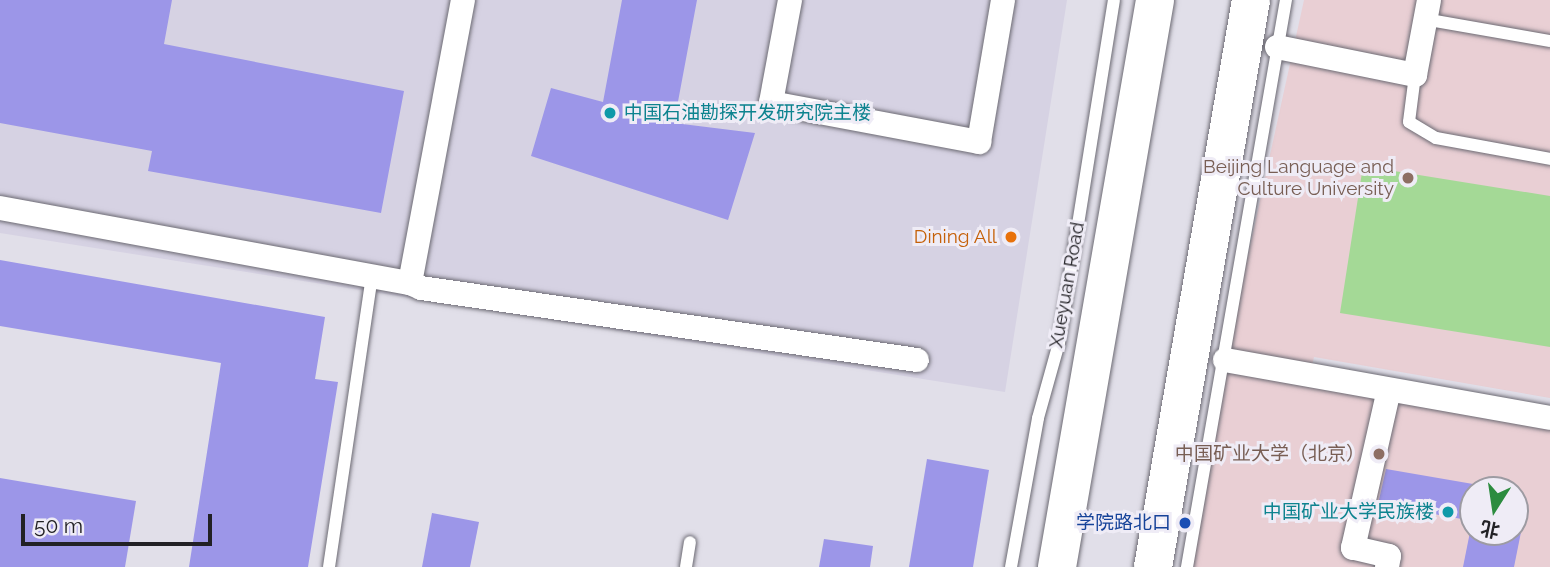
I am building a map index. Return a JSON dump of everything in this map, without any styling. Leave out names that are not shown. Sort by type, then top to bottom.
[{"type":"main road","name":"Xueyuan Road","points":[[1057,567],[1155,0]]},
{"type":"main road","points":[[1153,567],[1251,0]]},
{"type":"street","points":[[410,283],[463,0]]},
{"type":"street","points":[[790,0],[771,103],[979,142],[1003,0]]},
{"type":"street","points":[[1277,47],[1415,75],[1426,10]]},
{"type":"street","points":[[0,208],[410,283],[421,288],[917,359]]},
{"type":"street","points":[[1226,360],[1550,418]]},
{"type":"street","points":[[1387,567],[1389,556],[1353,548],[1389,390]]},
{"type":"lane","name":"Xueyuan Road","points":[[1011,567],[1038,418],[1059,342],[1114,0]]},
{"type":"lane","points":[[1187,567],[1226,360],[1286,0]]},
{"type":"lane","points":[[1426,10],[1550,41]]},
{"type":"lane","points":[[1415,75],[1409,122],[1436,138],[1550,159]]},
{"type":"lane","points":[[329,567],[372,276]]},
{"type":"lane","points":[[686,567],[690,542]]},
{"type":"shaded area","points":[[0,0],[1067,0],[1005,392],[0,233]]},
{"type":"shaded area","name":"Beijing Language and Culture University","points":[[1304,0],[1550,0],[1550,398],[1314,357],[1310,374],[1550,417],[1550,567],[1187,567],[1225,360]]},
{"type":"green space","points":[[1363,166],[1550,196],[1550,347],[1340,313]]},
{"type":"building","points":[[0,0],[172,0],[164,44],[404,91],[381,213],[148,171],[152,151],[0,123]]},
{"type":"building","name":"中国石油勘探开发研究院主楼","points":[[622,0],[697,0],[674,123],[755,133],[728,220],[531,156],[551,88],[603,102]]},
{"type":"building","points":[[0,260],[325,317],[315,379],[338,382],[308,567],[189,567],[221,363],[0,326]]},
{"type":"building","points":[[927,459],[989,470],[973,567],[909,567]]},
{"type":"building","points":[[1386,469],[1459,482],[1459,518],[1378,504]]},
{"type":"building","points":[[0,478],[136,501],[125,567],[0,567]]},
{"type":"building","points":[[432,513],[479,522],[470,567],[422,567]]},
{"type":"building","points":[[824,539],[873,546],[870,567],[819,567]]},
{"type":"building","points":[[1467,546],[1518,546],[1514,567],[1463,567]]},
{"type":"place","name":"中国石油勘探开发研究院主楼","points":[[610,113]]},
{"type":"place","name":"Beijing Language and Culture University","points":[[1408,178]]},
{"type":"place","name":"Dining All","points":[[1011,237]]},
{"type":"place","name":"中国矿业大学（北京）","points":[[1379,454]]},
{"type":"place","name":"中国矿业大学民族楼","points":[[1448,512]]},
{"type":"place","name":"学院路北口","points":[[1185,523]]}]
